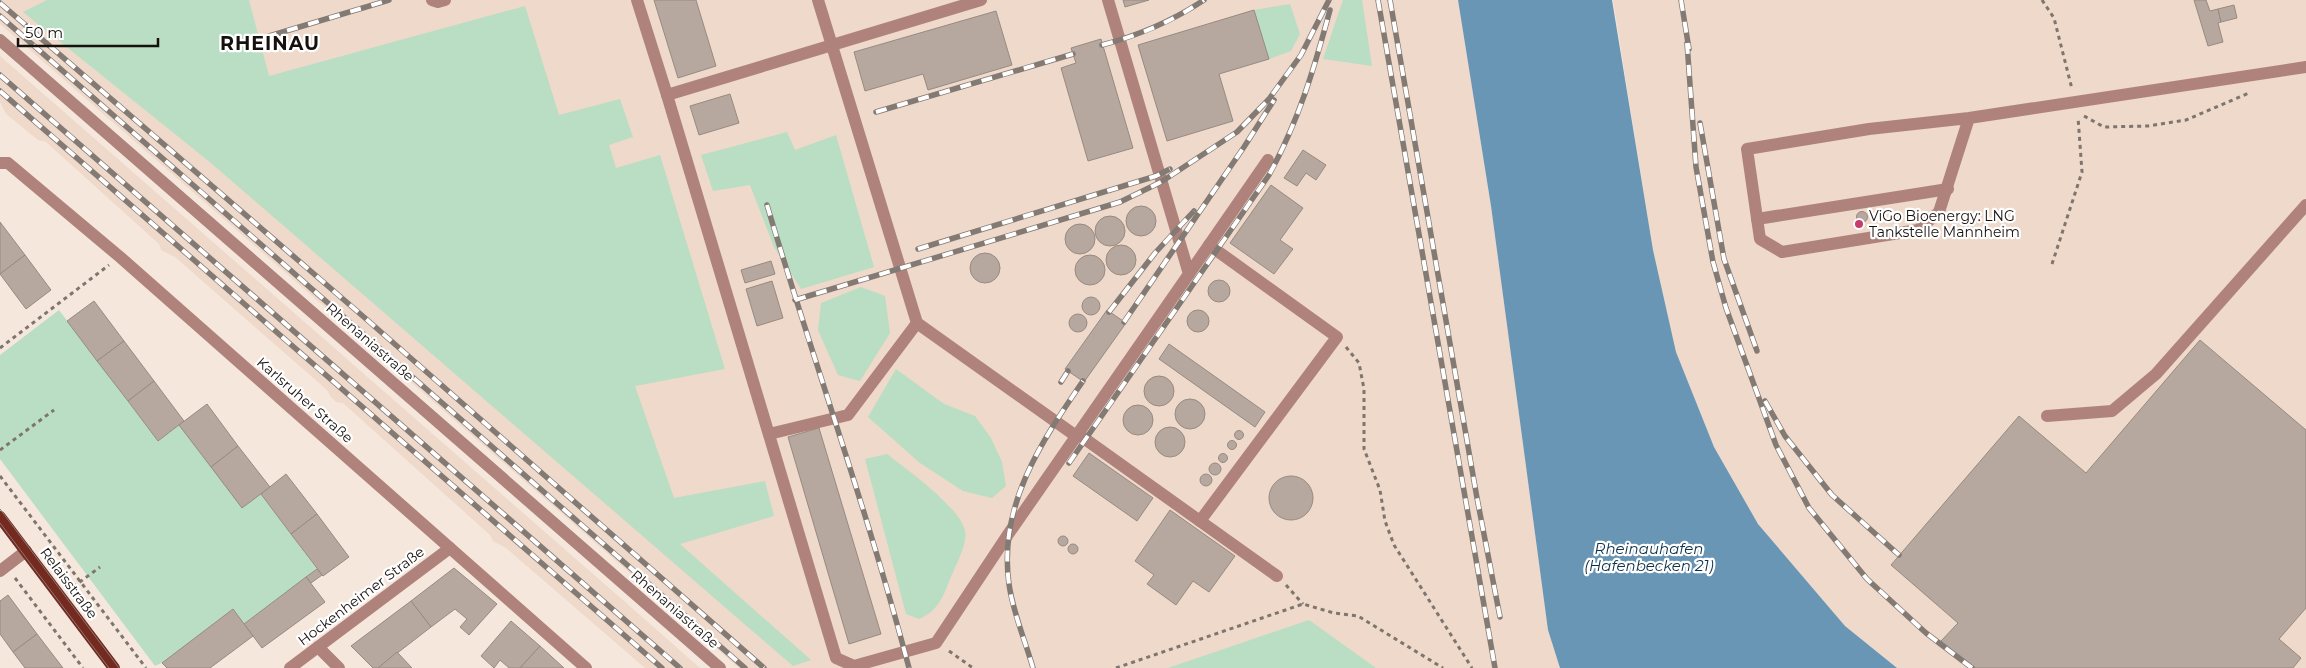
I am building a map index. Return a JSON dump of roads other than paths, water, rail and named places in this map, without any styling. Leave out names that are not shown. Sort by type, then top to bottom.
[{"type":"main road","name":"Relaisstraße","points":[[0,517],[114,668]]},
{"type":"street","points":[[432,0],[438,2],[445,0]]},
{"type":"street","points":[[637,0],[668,95],[836,658],[854,666],[936,643],[1077,435],[1268,160]]},
{"type":"street","points":[[818,0],[917,324],[1277,576]]},
{"type":"street","points":[[668,95],[981,0]]},
{"type":"street","points":[[1108,0],[1189,274]]},
{"type":"street","name":"Rhenaniastraße","points":[[0,40],[720,668]]},
{"type":"street","points":[[1969,118],[1948,189],[1939,212],[1918,230],[1782,252],[1760,239],[1747,149],[1869,129],[1969,118],[2306,66]]},
{"type":"street","name":"Karlsruher Straße","points":[[0,163],[8,163],[120,257],[586,668]]},
{"type":"street","points":[[1757,219],[1948,189]]},
{"type":"street","points":[[2047,416],[2112,411],[2156,374],[2306,205]]},
{"type":"street","points":[[1200,521],[1337,337],[1209,246]]},
{"type":"street","points":[[768,434],[848,414],[917,324]]},
{"type":"street","name":"Hockenheimer Straße","points":[[290,668],[450,548]]},
{"type":"street","points":[[3,568],[26,551]]},
{"type":"street","points":[[318,647],[339,668]]},
{"type":"water","name":"Rheinauhafen (Hafenbecken 21)","points":[[1458,0],[1612,0],[1653,250],[1676,352],[1714,447],[1758,524],[1845,626],[1897,668],[1560,668],[1548,630],[1491,206]]},
{"type":"tram line","points":[[0,509],[119,668]]},
{"type":"tram line","points":[[0,523],[109,668]]},
{"type":"railway","points":[[266,37],[389,0]]},
{"type":"railway","points":[[1102,45],[1155,27],[1204,0]]},
{"type":"railway","points":[[795,300],[1120,202],[1161,182],[1237,132],[1269,99],[1301,55],[1329,0]]},
{"type":"railway","points":[[1378,0],[1495,668]]},
{"type":"railway","points":[[1390,0],[1477,498],[1500,617]]},
{"type":"railway","points":[[1681,0],[1689,49]]},
{"type":"railway","points":[[0,3],[365,318],[764,668]]},
{"type":"railway","points":[[1069,463],[1269,175],[1280,155],[1305,94],[1330,10]]},
{"type":"railway","points":[[0,16],[745,668]]},
{"type":"railway","points":[[1687,43],[1696,167],[1713,262],[1726,308],[1776,445],[1809,508],[1867,579],[1926,633],[1972,668]]},
{"type":"railway","points":[[876,112],[1073,54]]},
{"type":"railway","points":[[0,75],[680,668]]},
{"type":"railway","points":[[0,91],[662,668]]},
{"type":"railway","points":[[1124,322],[1274,100]]},
{"type":"railway","points":[[1700,123],[1724,259],[1757,351]]},
{"type":"railway","points":[[918,249],[1156,176],[1170,169]]},
{"type":"railway","points":[[767,205],[876,552],[909,668]]},
{"type":"railway","points":[[1109,312],[1155,253],[1194,211]]},
{"type":"railway","points":[[1061,382],[1068,371]]},
{"type":"railway","points":[[1033,668],[1016,616],[1009,584],[1007,555],[1010,528],[1026,476],[1038,451],[1083,381]]},
{"type":"railway","points":[[1765,401],[1785,436],[1832,495],[1899,555]]},
{"type":"place","name":"ViGo Bioenergy: LNG Tankstelle Mannheim","points":[[1859,224]]},
{"type":"district","name":"RHEINAU","points":[[270,43]]}]
